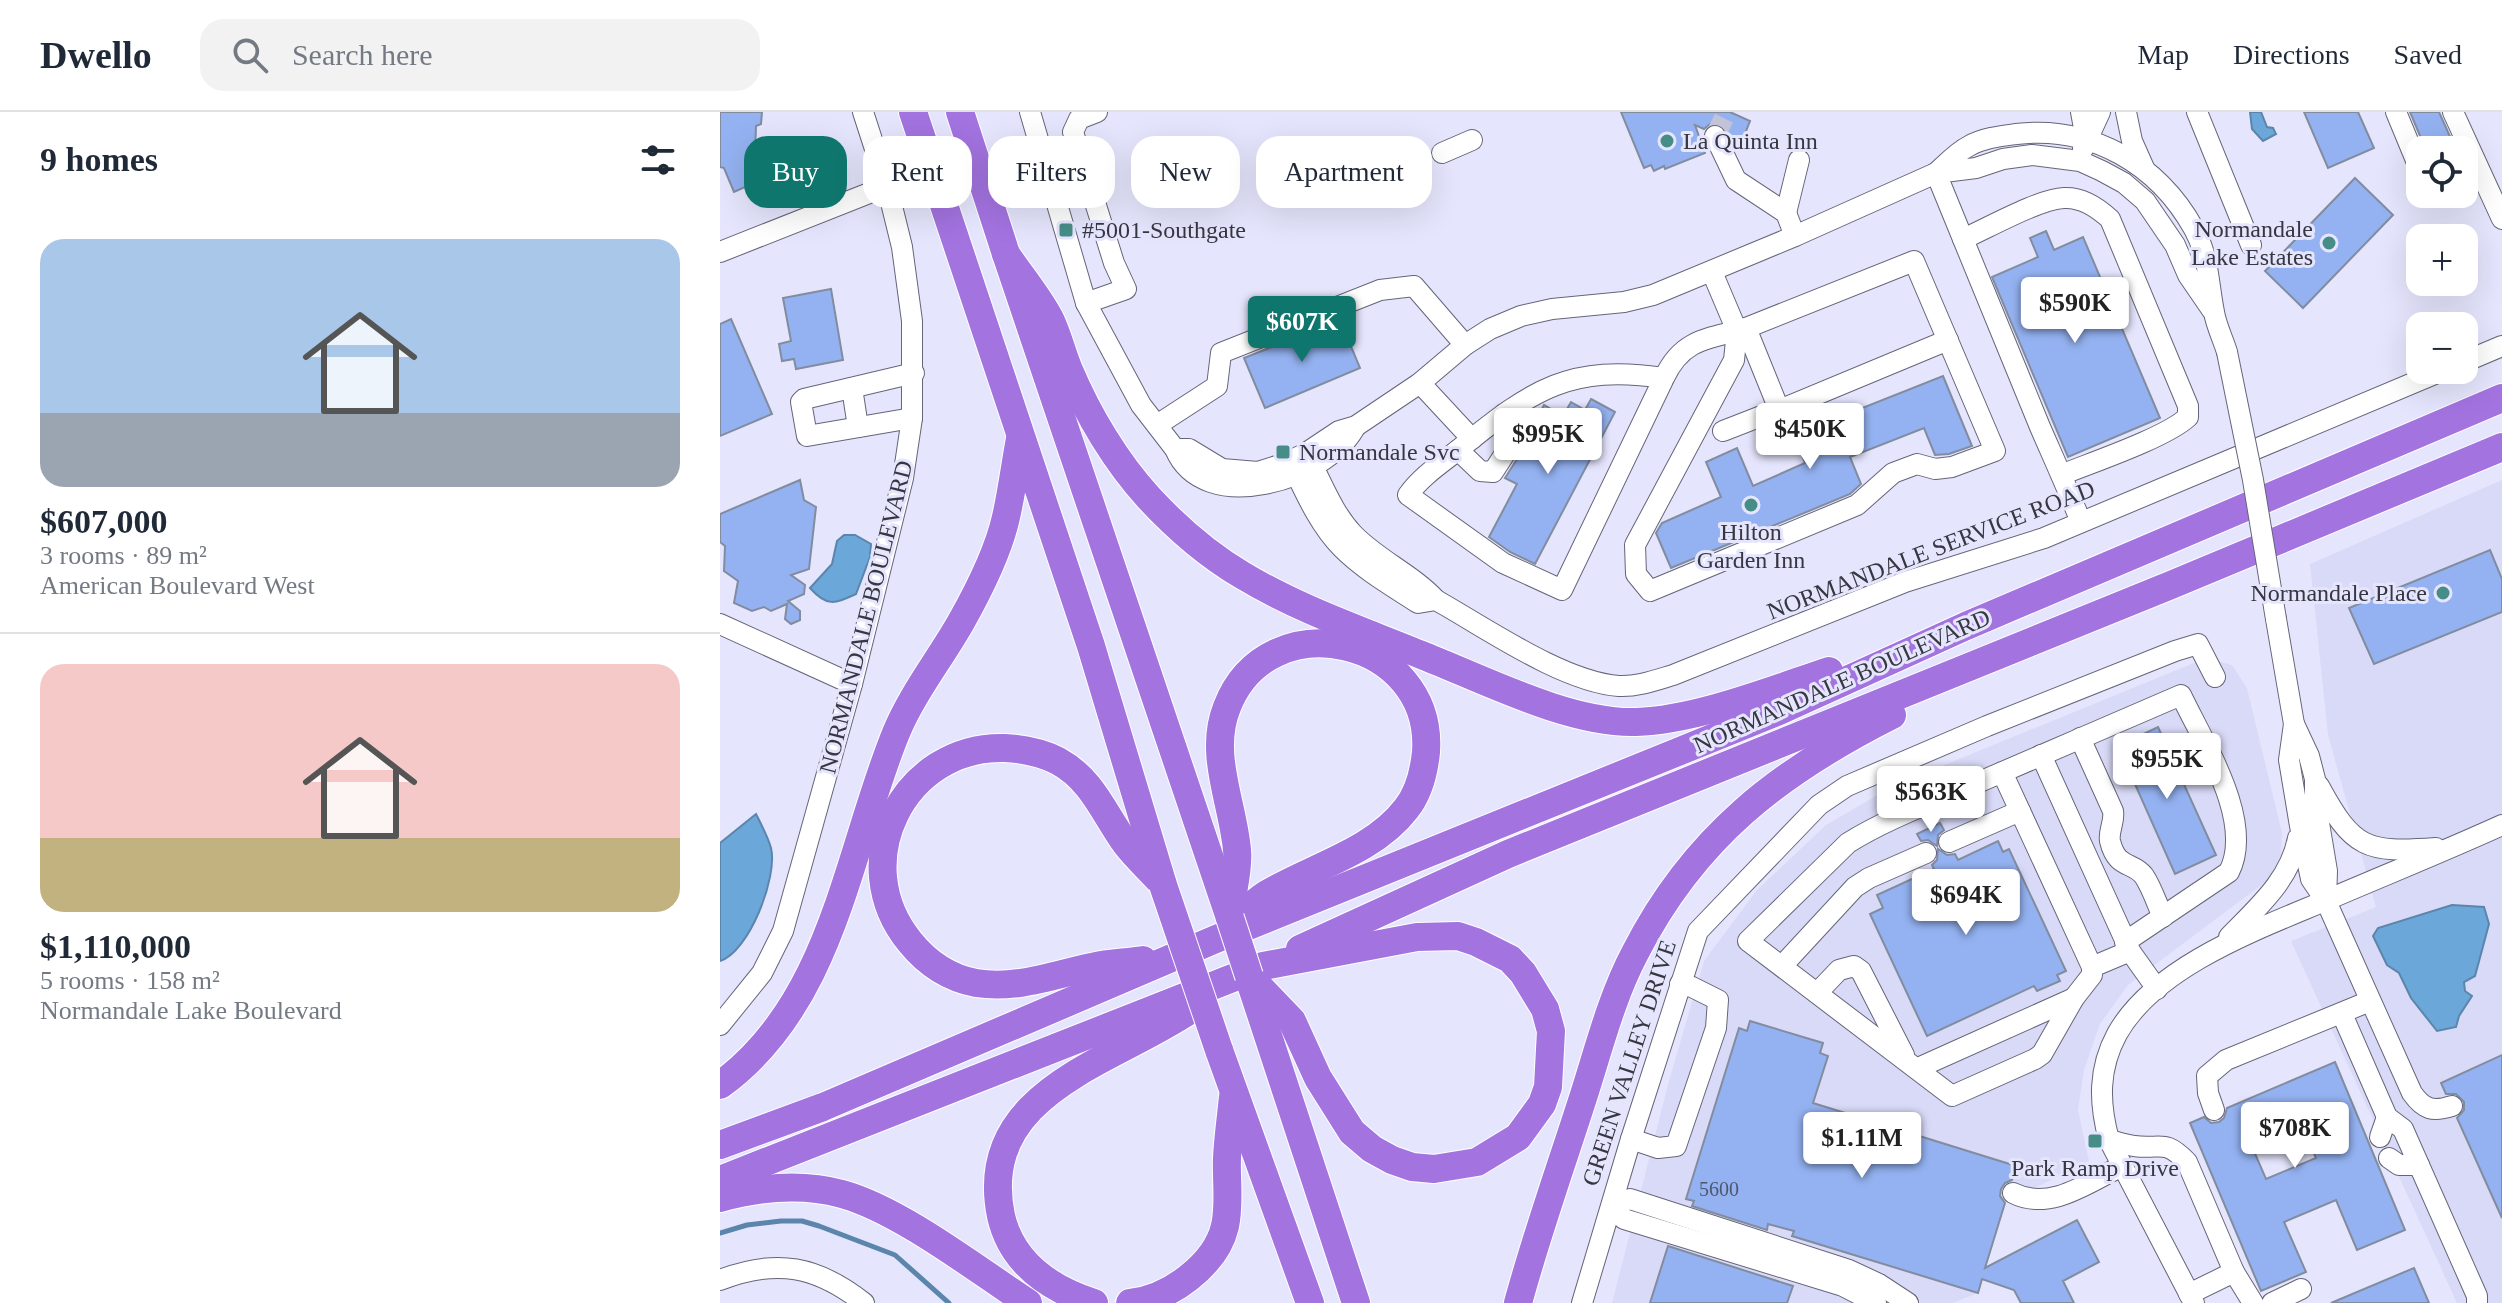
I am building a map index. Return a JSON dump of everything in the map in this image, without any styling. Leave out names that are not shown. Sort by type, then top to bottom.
[{"type":"highway","points":[[913,112],[1091,646],[1163,885],[1310,1303]]},
{"type":"highway","points":[[960,112],[1006,254],[1225,857]]},
{"type":"highway","points":[[1006,254],[1050,319],[1069,371],[1119,459],[1148,497],[1190,537],[1240,574],[1298,605],[1495,684],[1599,719],[1637,722],[1686,715],[1766,692],[1966,626]]},
{"type":"highway","name":"NORMANDALE BOULEVARD","points":[[720,1145],[823,1107],[1179,955],[1223,928],[1779,711],[1966,626],[2502,398]]},
{"type":"highway","points":[[720,1085],[753,1055],[783,1019],[796,1001],[817,959],[833,923],[897,731],[986,573],[1006,519],[1021,436]]},
{"type":"highway","name":"NORMANDALE BOULEVARD","points":[[1249,973],[1508,854],[2502,447]]},
{"type":"highway","points":[[1518,1303],[1633,955],[1664,900],[1699,855],[1739,814],[1788,774],[1844,739],[2082,619]]},
{"type":"highway","points":[[720,1180],[1249,973],[1417,937],[1458,936],[1476,942],[1510,959],[1535,989],[1551,1031],[1548,1087],[1531,1120],[1518,1137],[1498,1152],[1456,1168],[1412,1167],[1372,1149],[1352,1132],[1318,1078],[1292,1021],[1249,973],[1223,928],[1225,857],[1219,748],[1227,706],[1237,688],[1263,661],[1299,644],[1324,642],[1344,645],[1382,660],[1409,687],[1424,725],[1425,765],[1419,787],[1407,809],[1363,845],[1265,895],[1223,928]]},
{"type":"highway","points":[[1163,885],[1127,845],[1093,791],[1074,772],[1057,760],[1017,749],[988,748],[967,752],[930,770],[900,805],[889,825],[885,845],[885,889],[892,913],[918,952],[937,968],[953,976],[973,982],[1020,984],[1101,965],[1179,955]]},
{"type":"highway","points":[[1249,973],[1265,1032],[1356,1303]]},
{"type":"highway","points":[[1094,1303],[1058,1290],[1040,1278],[1011,1243],[999,1202],[1000,1164],[1006,1142],[1020,1119],[1039,1098],[1060,1083],[1176,1020],[1249,973]]},
{"type":"highway","points":[[1130,1303],[1144,1302],[1192,1275],[1212,1253],[1225,1228],[1233,1088]]},
{"type":"highway","points":[[720,1198],[756,1189],[792,1186],[842,1194],[867,1203],[911,1227],[1028,1303]]},
{"type":"street","name":"NORMANDALE BOULEVARD","points":[[863,112],[871,136]]},
{"type":"street","points":[[1030,112],[1036,136]]},
{"type":"street","points":[[2081,112],[2086,139]]},
{"type":"street","points":[[2080,161],[2086,139],[2100,112]]},
{"type":"street","points":[[2126,112],[2132,141],[2144,168]]},
{"type":"street","points":[[2197,112],[2251,245]]},
{"type":"street","points":[[2396,112],[2406,136]]},
{"type":"street","points":[[2453,112],[2461,136]]},
{"type":"street","points":[[1054,136],[1081,119],[1114,263],[1126,289],[1086,303]]},
{"type":"street","points":[[1057,208],[1086,303],[1130,388],[1175,449],[1189,449],[1222,469],[1258,472],[1301,463],[1339,431],[1356,426],[1420,383],[1465,345],[1490,329],[1521,316],[1552,309],[1624,302],[1653,295],[1936,173],[1968,146],[1995,137],[2025,133],[2056,134],[2086,139],[2116,151],[2144,168],[2177,203],[2207,259],[2214,314],[2227,352],[2253,480],[2294,724],[2309,756],[2315,779],[2336,817],[2355,839],[2366,845],[2396,851],[2454,847]]},
{"type":"street","points":[[1715,136],[1736,180],[1786,213]]},
{"type":"street","points":[[1442,153],[1472,140]]},
{"type":"street","points":[[1936,173],[1976,168],[2003,159],[2032,155],[2080,161],[2124,183],[2145,201],[2175,245],[2188,275],[2214,314]]},
{"type":"street","points":[[1795,236],[1786,213],[1799,160]]},
{"type":"street","points":[[1936,173],[1988,305],[2081,522]]},
{"type":"street","points":[[2478,175],[2502,219]]},
{"type":"street","points":[[720,252],[863,195]]},
{"type":"street","points":[[1963,239],[2051,201],[2073,199],[2096,207],[2110,219],[2188,406],[2188,417],[2180,424],[2061,475]]},
{"type":"street","name":"NORMANDALE BOULEVARD","points":[[720,1025],[762,973],[783,931],[852,684],[903,478],[912,418],[912,321],[892,208]]},
{"type":"street","points":[[1664,378],[1628,373],[1588,375],[1550,385],[1525,398],[1465,444],[1416,484],[1408,495],[1503,563],[1562,590],[1664,378],[1671,363],[1696,340],[1741,330],[1914,261],[1995,451],[1952,467],[1935,469],[1917,464],[1893,473],[1857,505],[1650,591],[1636,574],[1635,545],[1734,360],[1741,330]]},
{"type":"street","points":[[1712,272],[1776,402],[1782,408]]},
{"type":"street","points":[[1157,425],[1217,386],[1221,353],[1380,290],[1414,286],[1465,345]]},
{"type":"street","points":[[1688,445],[1948,340]]},
{"type":"street","points":[[2478,356],[2502,346]]},
{"type":"street","points":[[912,418],[807,436],[801,402],[914,373]]},
{"type":"street","points":[[1420,383],[1465,444],[1480,471],[1493,472],[1515,438],[1504,414]]},
{"type":"street","name":"NORMANDALE SERVICE ROAD","points":[[1301,463],[1352,533],[1421,584],[1436,600],[1573,676],[1620,686],[1673,675],[1905,582],[2044,538],[2411,384]]},
{"type":"street","points":[[852,388],[858,427]]},
{"type":"street","points":[[720,624],[852,684]]},
{"type":"street","name":"GREEN VALLEY DRIVE","points":[[1582,1303],[1698,931],[1819,805],[1847,786],[1987,726],[2198,644],[2215,677]]},
{"type":"street","points":[[2002,772],[2092,967],[2092,975],[2074,998],[2042,1054],[1952,1096],[1748,941],[1848,843],[1890,820],[2181,695],[2221,779],[2233,814],[2237,839],[2235,859],[2229,872],[2163,917],[2128,947],[2092,967]]},
{"type":"street","points":[[2294,724],[2289,760],[2311,879],[2326,901],[2412,1093],[2419,1104],[2436,1111],[2452,1106]]},
{"type":"street","points":[[2080,738],[2113,811],[2109,838],[2115,853],[2124,865],[2143,874],[2163,917]]},
{"type":"street","points":[[2041,755],[2128,947],[2157,989]]},
{"type":"street","points":[[2315,779],[2315,799],[2327,871],[2326,901]]},
{"type":"street","points":[[1949,842],[2020,811]]},
{"type":"street","points":[[2234,1272],[2192,1299],[2109,1140],[2102,1114],[2102,1072],[2118,1032],[2132,1012],[2157,989],[2221,947],[2502,825]]},
{"type":"street","points":[[2221,947],[2283,879],[2294,859],[2300,826]]},
{"type":"street","points":[[1782,966],[1855,887],[1926,853]]},
{"type":"street","points":[[1817,993],[1839,970],[1854,966],[1861,971],[1912,1063]]},
{"type":"street","points":[[1631,1139],[1658,1148],[1676,1146],[1716,1028],[1718,1000],[1680,984]]},
{"type":"street","points":[[1912,1063],[2074,998]]},
{"type":"street","points":[[2214,1110],[2208,1093],[2207,1076],[2226,1060],[2370,1001]]},
{"type":"street","points":[[2342,1014],[2387,1117],[2403,1129],[2477,1296],[2477,1303]]},
{"type":"street","points":[[2380,1137],[2387,1117]]},
{"type":"street","points":[[2109,1140],[2137,1147],[2156,1145],[2174,1149],[2187,1162],[2234,1272],[2253,1303]]},
{"type":"street","points":[[2389,1158],[2399,1165],[2419,1165]]},
{"type":"street","points":[[2013,1193],[2022,1198],[2044,1201],[2077,1189],[2122,1166]]},
{"type":"street","points":[[1876,1303],[1843,1286],[1624,1219],[1612,1205],[1630,1199],[1849,1270],[1879,1284],[1908,1303]]},
{"type":"street","points":[[720,1280],[762,1268],[791,1268],[819,1274],[864,1303]]},
{"type":"street","points":[[2272,1303],[2301,1289]]},
{"type":"shaded area","points":[[2502,480],[2502,1303],[2457,1303],[2291,941],[2376,907],[2328,735],[2310,564]]},
{"type":"shaded area","points":[[2206,658],[2232,665],[2247,688],[2282,833],[2280,871],[2128,985],[2100,1024],[2084,1070],[2078,1110],[2089,1161],[2005,1203],[1978,1293],[1953,1303],[1612,1303],[1669,1081],[1704,961],[1757,890],[1826,825],[1893,786]]},
{"type":"water","points":[[2250,112],[2261,112],[2267,127],[2273,128],[2276,134],[2263,141],[2252,129]]},
{"type":"water","points":[[844,535],[855,535],[871,544],[870,557],[856,594],[836,602],[826,601],[810,588],[832,564],[837,541]]},
{"type":"water","points":[[756,814],[771,848],[766,894],[741,944],[720,961],[720,843]]},
{"type":"water","points":[[2452,905],[2484,907],[2489,924],[2475,976],[2464,982],[2465,991],[2472,996],[2456,1027],[2437,1031],[2411,998],[2399,973],[2387,965],[2373,936],[2378,928]]},
{"type":"building","points":[[720,112],[762,112],[756,136],[744,136],[744,188],[734,192],[724,168],[720,167]]},
{"type":"building","name":"La Quinta Inn","points":[[1621,112],[1730,112],[1750,121],[1741,144],[1731,140],[1722,125],[1710,124],[1704,129],[1695,125],[1705,153],[1654,171],[1651,165],[1644,168]]},
{"type":"building","name":"Normandale Lake Estates","points":[[2304,112],[2358,112],[2374,148],[2328,168]]},
{"type":"building","points":[[2410,112],[2439,112],[2450,136],[2420,136]]},
{"type":"building","name":"Normandale Lake Estates","points":[[2355,178],[2393,215],[2303,308],[2265,271]]},
{"type":"building","points":[[2046,231],[2054,250],[2083,237],[2160,418],[2068,457],[1992,277],[2038,257],[2030,238]]},
{"type":"building","points":[[831,289],[843,360],[796,369],[794,359],[782,361],[779,344],[791,341],[783,298]]},
{"type":"building","points":[[731,319],[772,414],[720,436],[720,324]]},
{"type":"building","points":[[1340,320],[1360,368],[1265,408],[1244,358]]},
{"type":"building","points":[[1943,376],[1972,446],[1935,455],[1924,428],[1850,457],[1861,484],[1850,494],[1671,568],[1656,533],[1662,523],[1721,497],[1706,462],[1737,448],[1753,486],[1805,463],[1794,435]]},
{"type":"building","points":[[1591,399],[1615,412],[1535,564],[1489,537],[1517,484],[1505,478],[1526,445],[1544,405],[1563,416],[1571,402],[1585,410]]},
{"type":"building","points":[[800,480],[804,500],[816,507],[809,569],[791,575],[805,585],[804,594],[788,601],[800,611],[800,620],[791,624],[785,619],[787,604],[771,611],[764,607],[752,611],[734,603],[738,581],[724,571],[725,546],[720,542],[720,514]]},
{"type":"building","name":"Normandale Place","points":[[2490,550],[2502,579],[2502,612],[2374,664],[2349,608]]},
{"type":"building","points":[[2158,727],[2216,855],[2175,874],[2118,746]]},
{"type":"building","points":[[1940,823],[1944,830],[1938,835],[1937,846],[1928,840],[1921,841],[1917,834]]},
{"type":"building","points":[[1998,841],[2003,852],[2009,849],[2066,971],[2057,975],[2060,981],[2037,991],[2034,986],[1927,1036],[1870,914],[1883,908],[1877,895],[1934,869],[1932,865],[1937,860],[1938,849],[1947,855],[1955,854],[1958,860]]},
{"type":"building","points":[[1750,1021],[1823,1043],[1820,1053],[1828,1056],[1813,1103],[2016,1166],[2012,1180],[2001,1189],[2000,1196],[2005,1203],[1985,1268],[2077,1220],[2099,1262],[2063,1281],[2074,1303],[2021,1303],[2014,1290],[1982,1279],[1978,1293],[1792,1236],[1794,1231],[1768,1224],[1767,1230],[1692,1206],[1694,1201],[1686,1199],[1739,1028],[1747,1031]]},
{"type":"building","points":[[2502,1055],[2502,1218],[2457,1118],[2464,1110],[2464,1102],[2456,1094],[2446,1094],[2441,1083]]},
{"type":"building","points":[[2335,1062],[2405,1230],[2357,1250],[2336,1200],[2284,1222],[2306,1272],[2261,1291],[2190,1123],[2204,1117],[2211,1123],[2219,1122],[2227,1108]],"holes":[[[2296,1112],[2316,1158],[2266,1179],[2246,1133]]]},
{"type":"building","points":[[1668,1246],[1793,1286],[1787,1303],[1650,1303]]},
{"type":"building","points":[[2414,1268],[2429,1303],[2331,1303]]},
{"type":"waterway","points":[[720,1233],[747,1225],[781,1221],[802,1221],[819,1226],[895,1255],[949,1303]]},
{"type":"tunnel","points":[[1715,136],[1727,112]]},
{"type":"place","name":"La Quinta Inn","points":[[1667,141]]},
{"type":"place","name":"#5001-Southgate","points":[[1066,230]]},
{"type":"place","name":"Normandale Lake Estates","points":[[2329,243]]},
{"type":"place","name":"Normandale Svc","points":[[1283,452]]},
{"type":"place","name":"Hilton Garden Inn","points":[[1751,505]]},
{"type":"place","name":"Normandale Place","points":[[2443,593]]},
{"type":"place","name":"Park Ramp Drive","points":[[2095,1141]]}]
